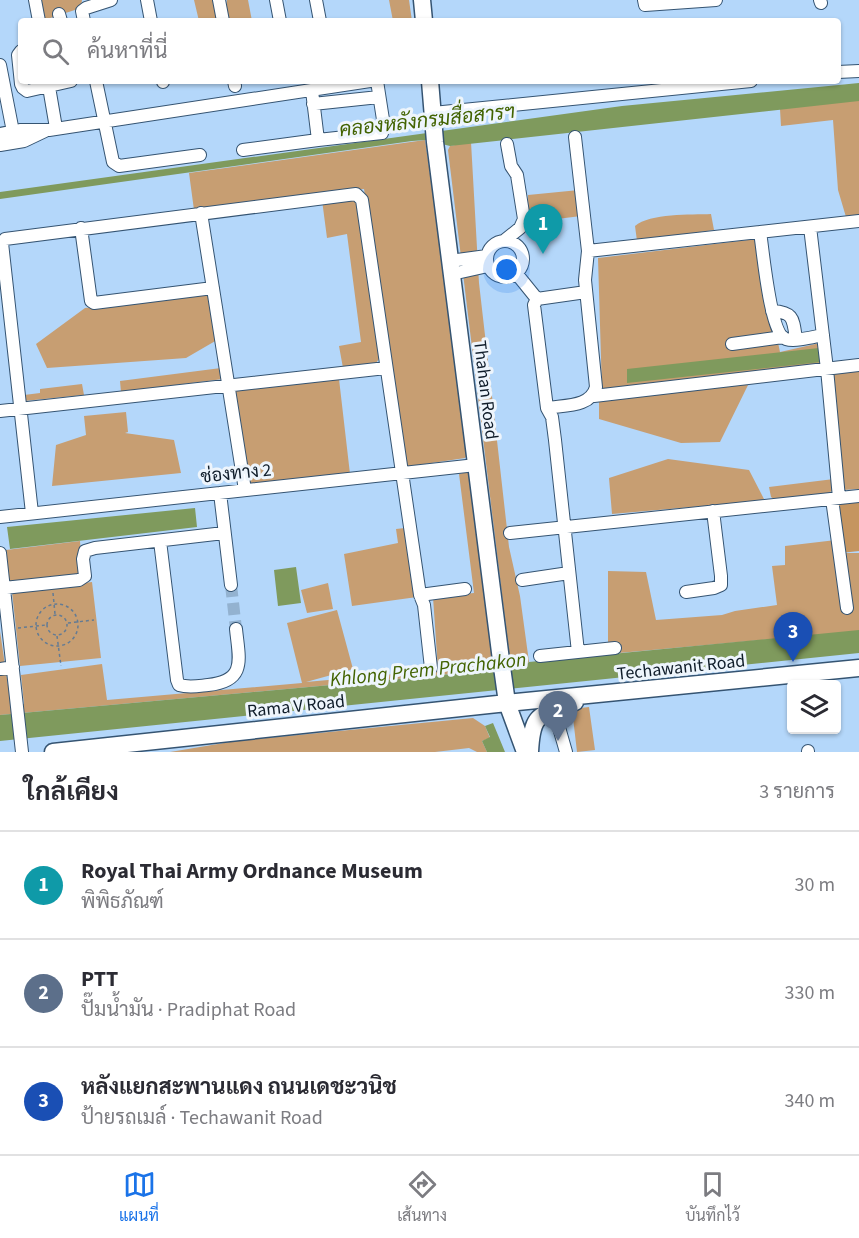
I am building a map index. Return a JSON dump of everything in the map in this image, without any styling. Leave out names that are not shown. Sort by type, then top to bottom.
[{"type":"main road","points":[[422,0],[424,18]]},
{"type":"main road","name":"Thahan Road","points":[[430,84],[435,142],[501,660],[506,695],[525,752]]},
{"type":"main road","name":"Techawanit Road","points":[[506,695],[589,696],[859,668]]},
{"type":"main road","name":"Rama V Road","points":[[53,752],[506,695]]},
{"type":"main road","points":[[530,752],[531,729],[536,719],[589,696]]},
{"type":"street","points":[[35,0],[38,18]]},
{"type":"street","points":[[83,18],[82,11],[86,8],[111,0]]},
{"type":"street","points":[[147,0],[150,18]]},
{"type":"street","points":[[219,0],[222,18]]},
{"type":"street","points":[[276,0],[279,18]]},
{"type":"street","points":[[316,0],[319,18]]},
{"type":"street","points":[[644,0],[645,5],[717,0]]},
{"type":"street","points":[[0,65],[9,136]]},
{"type":"street","points":[[841,72],[859,71]]},
{"type":"street","points":[[22,84],[27,91],[60,84]]},
{"type":"street","points":[[97,84],[113,162],[119,166],[200,155]]},
{"type":"street","points":[[9,136],[24,141],[53,129],[353,84]]},
{"type":"street","points":[[243,150],[382,133],[384,126],[377,84]]},
{"type":"street","points":[[433,118],[725,84]]},
{"type":"street","points":[[49,87],[53,129]]},
{"type":"street","points":[[312,91],[318,140]]},
{"type":"street","points":[[314,104],[379,97]]},
{"type":"street","points":[[0,145],[9,136]]},
{"type":"street","points":[[575,137],[588,251],[585,280],[596,387],[594,396]]},
{"type":"street","points":[[505,240],[517,245],[523,255],[522,267],[508,277],[494,273],[488,261],[494,244],[505,240],[520,228],[524,219],[517,175],[511,166],[507,144]]},
{"type":"street","points":[[32,513],[20,409],[6,332],[2,257],[2,243],[5,238],[359,195],[362,201],[420,595],[424,605],[431,668]]},
{"type":"street","points":[[201,213],[245,490]]},
{"type":"street","points":[[588,251],[859,220]]},
{"type":"street","points":[[810,226],[827,369],[835,499],[847,608]]},
{"type":"street","points":[[81,228],[91,301],[94,303],[213,288]]},
{"type":"street","points":[[760,232],[775,326],[787,340],[823,336]]},
{"type":"street","points":[[451,267],[488,261]]},
{"type":"street","points":[[516,273],[537,299]]},
{"type":"street","points":[[537,299],[586,292]]},
{"type":"street","points":[[537,299],[534,305],[548,408],[552,417],[578,652]]},
{"type":"street","points":[[772,311],[786,312],[790,315],[794,322],[796,339]]},
{"type":"street","points":[[732,344],[783,337]]},
{"type":"street","points":[[548,408],[587,402],[594,396],[859,365]]},
{"type":"street","points":[[0,411],[386,368]]},
{"type":"street","name":"ช่องทาง 2","points":[[0,517],[476,465]]},
{"type":"street","points":[[220,493],[231,585]]},
{"type":"street","points":[[510,533],[859,496]]},
{"type":"street","points":[[686,592],[721,585],[713,511]]},
{"type":"street","points":[[4,588],[79,580],[85,576],[83,559],[85,551],[225,533]]},
{"type":"street","points":[[160,541],[179,685],[187,687],[215,684],[229,680],[236,674],[240,663],[236,629]]},
{"type":"street","points":[[0,553],[8,630],[6,668],[17,709],[21,747]]},
{"type":"street","points":[[522,580],[570,573]]},
{"type":"street","points":[[420,595],[465,590]]},
{"type":"street","points":[[540,656],[615,648]]},
{"type":"street","points":[[554,710],[566,752]]},
{"type":"path","points":[[52,583],[55,614]]},
{"type":"path","points":[[54,604],[68,607],[77,622],[73,638],[67,643],[58,645],[47,643],[42,639],[36,626],[38,615],[42,610],[54,604]]},
{"type":"path","points":[[46,625],[49,617],[55,614],[64,617],[67,623],[66,630],[57,635]]},
{"type":"path","points":[[67,623],[94,620]]},
{"type":"path","points":[[8,630],[46,625]]},
{"type":"path","points":[[46,625],[50,632],[57,635]]},
{"type":"path","points":[[57,635],[61,666]]},
{"type":"shaded area","points":[[39,0],[82,0],[81,8],[44,18]]},
{"type":"shaded area","points":[[194,0],[213,0],[217,18],[198,18]]},
{"type":"shaded area","points":[[227,0],[248,0],[251,18],[226,18]]},
{"type":"shaded area","points":[[389,0],[409,0],[412,18],[392,18]]},
{"type":"shaded area","points":[[859,83],[859,101],[450,146],[426,140],[412,141],[0,199],[0,192],[622,106]]},
{"type":"shaded area","points":[[859,100],[859,215],[846,217],[838,190],[833,120],[781,126],[780,109]]},
{"type":"shaded area","points":[[425,140],[458,364],[468,454],[465,458],[405,467],[364,189],[194,210],[189,173]]},
{"type":"shaded area","points":[[471,142],[479,283],[509,547],[520,596],[529,662],[521,668],[511,669],[448,150],[450,146]]},
{"type":"shaded area","points":[[579,190],[581,216],[557,219],[561,230],[529,231],[528,195]]},
{"type":"shaded area","points":[[356,198],[379,359],[376,363],[343,368],[339,346],[361,342],[347,234],[327,238],[322,200]]},
{"type":"shaded area","points":[[711,214],[714,230],[637,241],[635,226],[650,219]]},
{"type":"shaded area","points":[[756,239],[780,352],[820,343],[822,366],[602,392],[598,258]]},
{"type":"shaded area","points":[[212,294],[217,340],[186,358],[47,368],[36,344],[85,308]]},
{"type":"shaded area","points":[[819,348],[821,362],[627,383],[627,369]]},
{"type":"shaded area","points":[[221,368],[223,379],[121,392],[120,381]]},
{"type":"shaded area","points":[[859,368],[859,489],[843,490],[830,371]]},
{"type":"shaded area","points":[[339,379],[350,474],[246,485],[235,391]]},
{"type":"shaded area","points":[[750,381],[720,442],[681,443],[599,419],[599,397]]},
{"type":"shaded area","points":[[82,384],[84,395],[24,401],[24,395],[40,393],[40,389]]},
{"type":"shaded area","points":[[126,412],[128,432],[125,433],[174,440],[181,473],[52,486],[56,445],[86,435],[84,416]]},
{"type":"shaded area","points":[[668,459],[749,470],[764,499],[612,514],[609,478]]},
{"type":"shaded area","points":[[467,472],[470,476],[496,670],[0,715],[0,631],[11,706],[24,704],[21,675],[102,664],[107,700],[302,683],[287,623],[337,610],[353,669],[306,682],[438,670],[433,597],[474,593],[459,474]]},
{"type":"shaded area","points":[[834,479],[835,489],[827,494],[775,500],[771,497],[769,487]]},
{"type":"shaded area","points":[[859,501],[859,551],[841,553],[836,502]]},
{"type":"shaded area","points":[[195,508],[197,527],[10,549],[7,527]]},
{"type":"shaded area","points":[[405,528],[417,597],[352,606],[344,554],[398,543],[396,529]]},
{"type":"shaded area","points":[[836,540],[841,553],[859,553],[859,631],[608,654],[608,571],[646,572],[656,620],[722,615],[777,605],[772,566],[785,565],[785,546]]},
{"type":"shaded area","points":[[80,541],[81,574],[9,582],[6,550]]},
{"type":"shaded area","points":[[296,567],[301,603],[278,606],[274,570]]},
{"type":"shaded area","points":[[92,582],[101,658],[20,666],[12,592]]},
{"type":"shaded area","points":[[328,583],[333,609],[307,613],[301,590]]},
{"type":"shaded area","points":[[859,630],[859,653],[0,741],[0,715],[521,668],[529,662]]},
{"type":"shaded area","points":[[589,707],[595,750],[577,752],[572,709]]},
{"type":"shaded area","points":[[473,718],[485,726],[490,738],[482,741],[487,752],[477,752],[469,748],[435,752],[170,752],[236,741]]},
{"type":"shaded area","points":[[493,723],[505,752],[487,752],[482,741],[490,737],[485,726]]},
{"type":"tunnel","points":[[231,585],[236,629]]},
{"type":"place","name":"Royal Thai Army Ordnance Museum","points":[[543,254]]},
{"type":"place","name":"หลังแยกสะพานแดง ถนนเดชะวนิช","points":[[793,662]]},
{"type":"place","name":"PTT","points":[[558,741]]},
{"type":"water label","name":"คลองหลังกรมสื่อสารฯ","points":[[427,120]]},
{"type":"water label","name":"Khlong Prem Prachakon","points":[[428,669]]}]
